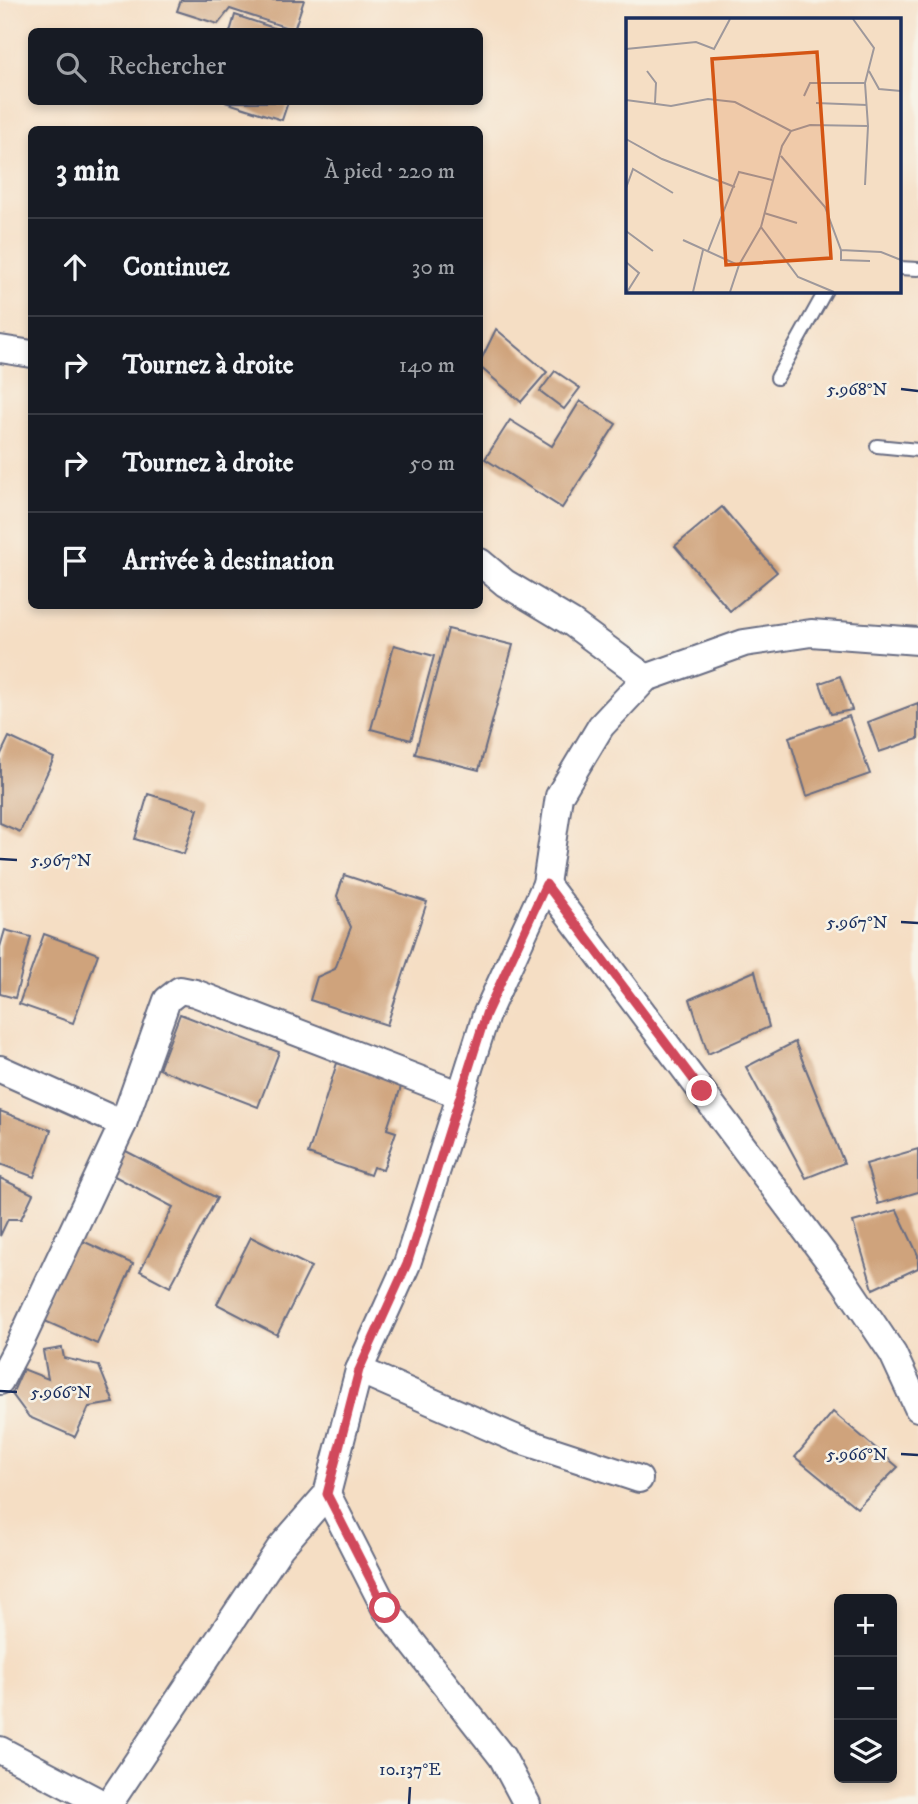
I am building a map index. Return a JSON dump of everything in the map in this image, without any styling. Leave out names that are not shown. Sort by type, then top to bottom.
[{"type":"street","points":[[0,349],[28,353]]},
{"type":"street","points":[[483,565],[505,583],[572,623],[646,678]]},
{"type":"street","points":[[109,1804],[280,1548],[327,1494],[359,1370],[407,1264],[486,1014],[546,884],[559,796],[601,726],[646,678],[744,643],[811,633],[918,641]]},
{"type":"street","points":[[546,884],[844,1281],[893,1354],[918,1408]]},
{"type":"street","points":[[0,1381],[123,1124],[167,1000],[180,990],[195,993],[460,1095]]},
{"type":"street","points":[[0,1069],[123,1124]]},
{"type":"street","points":[[359,1370],[517,1439],[639,1479]]},
{"type":"street","points":[[327,1494],[385,1608],[502,1756],[527,1804]]},
{"type":"street","points":[[0,1750],[103,1804]]},
{"type":"lane","points":[[900,268],[918,269]]},
{"type":"lane","points":[[777,378],[825,292]]},
{"type":"lane","points":[[877,446],[918,450]]},
{"type":"building","points":[[181,0],[304,0],[295,28],[230,9],[218,24],[177,11]]},
{"type":"building","points":[[235,15],[274,28],[231,28]]},
{"type":"building","points":[[234,105],[287,105],[282,120]]},
{"type":"building","points":[[496,329],[547,372],[521,402],[483,370],[483,356]]},
{"type":"building","points":[[555,371],[580,388],[564,409],[540,391]]},
{"type":"building","points":[[580,401],[616,424],[562,508],[485,459],[510,420],[552,446]]},
{"type":"building","points":[[722,507],[777,572],[730,611],[675,546]]},
{"type":"building","points":[[448,629],[513,645],[479,770],[415,754]]},
{"type":"building","points":[[394,645],[434,656],[411,740],[371,729]]},
{"type":"building","points":[[840,676],[852,710],[831,714],[820,683]]},
{"type":"building","points":[[918,703],[918,739],[879,752],[868,722]]},
{"type":"building","points":[[849,716],[870,774],[807,796],[789,737]]},
{"type":"building","points":[[9,737],[54,758],[20,832],[0,823],[0,756]]},
{"type":"building","points":[[148,794],[198,809],[184,854],[135,839]]},
{"type":"building","points":[[344,875],[427,902],[387,1025],[310,1000],[317,977],[335,969],[351,927],[337,896]]},
{"type":"building","points":[[5,930],[31,937],[15,998],[0,994],[0,947]]},
{"type":"building","points":[[44,934],[98,954],[73,1023],[19,1004]]},
{"type":"building","points":[[755,971],[769,1027],[708,1054],[690,999]]},
{"type":"building","points":[[180,1014],[279,1052],[258,1107],[159,1069]]},
{"type":"building","points":[[795,1042],[844,1163],[806,1178],[746,1067]]},
{"type":"building","points":[[337,1063],[402,1084],[387,1129],[396,1132],[383,1170],[373,1167],[370,1175],[308,1154]]},
{"type":"building","points":[[0,1111],[51,1130],[34,1177],[0,1164]]},
{"type":"building","points":[[118,1147],[217,1198],[170,1287],[140,1271],[173,1207],[105,1171]]},
{"type":"building","points":[[918,1149],[918,1192],[878,1204],[866,1164]]},
{"type":"building","points":[[0,1178],[33,1194],[21,1219],[8,1219],[0,1236]]},
{"type":"building","points":[[897,1210],[918,1255],[918,1268],[873,1289],[853,1222]]},
{"type":"building","points":[[74,1237],[133,1264],[97,1344],[38,1318]]},
{"type":"building","points":[[251,1237],[311,1267],[277,1335],[217,1304]]},
{"type":"building","points":[[62,1348],[64,1358],[99,1366],[114,1403],[89,1407],[75,1437],[29,1417],[12,1394],[23,1369],[48,1379],[43,1351]]},
{"type":"building","points":[[833,1412],[898,1467],[857,1508],[795,1457]]},
{"type":"route","points":[[385,1608],[327,1494],[359,1370],[407,1264],[486,1014],[546,884],[702,1091]]}]
